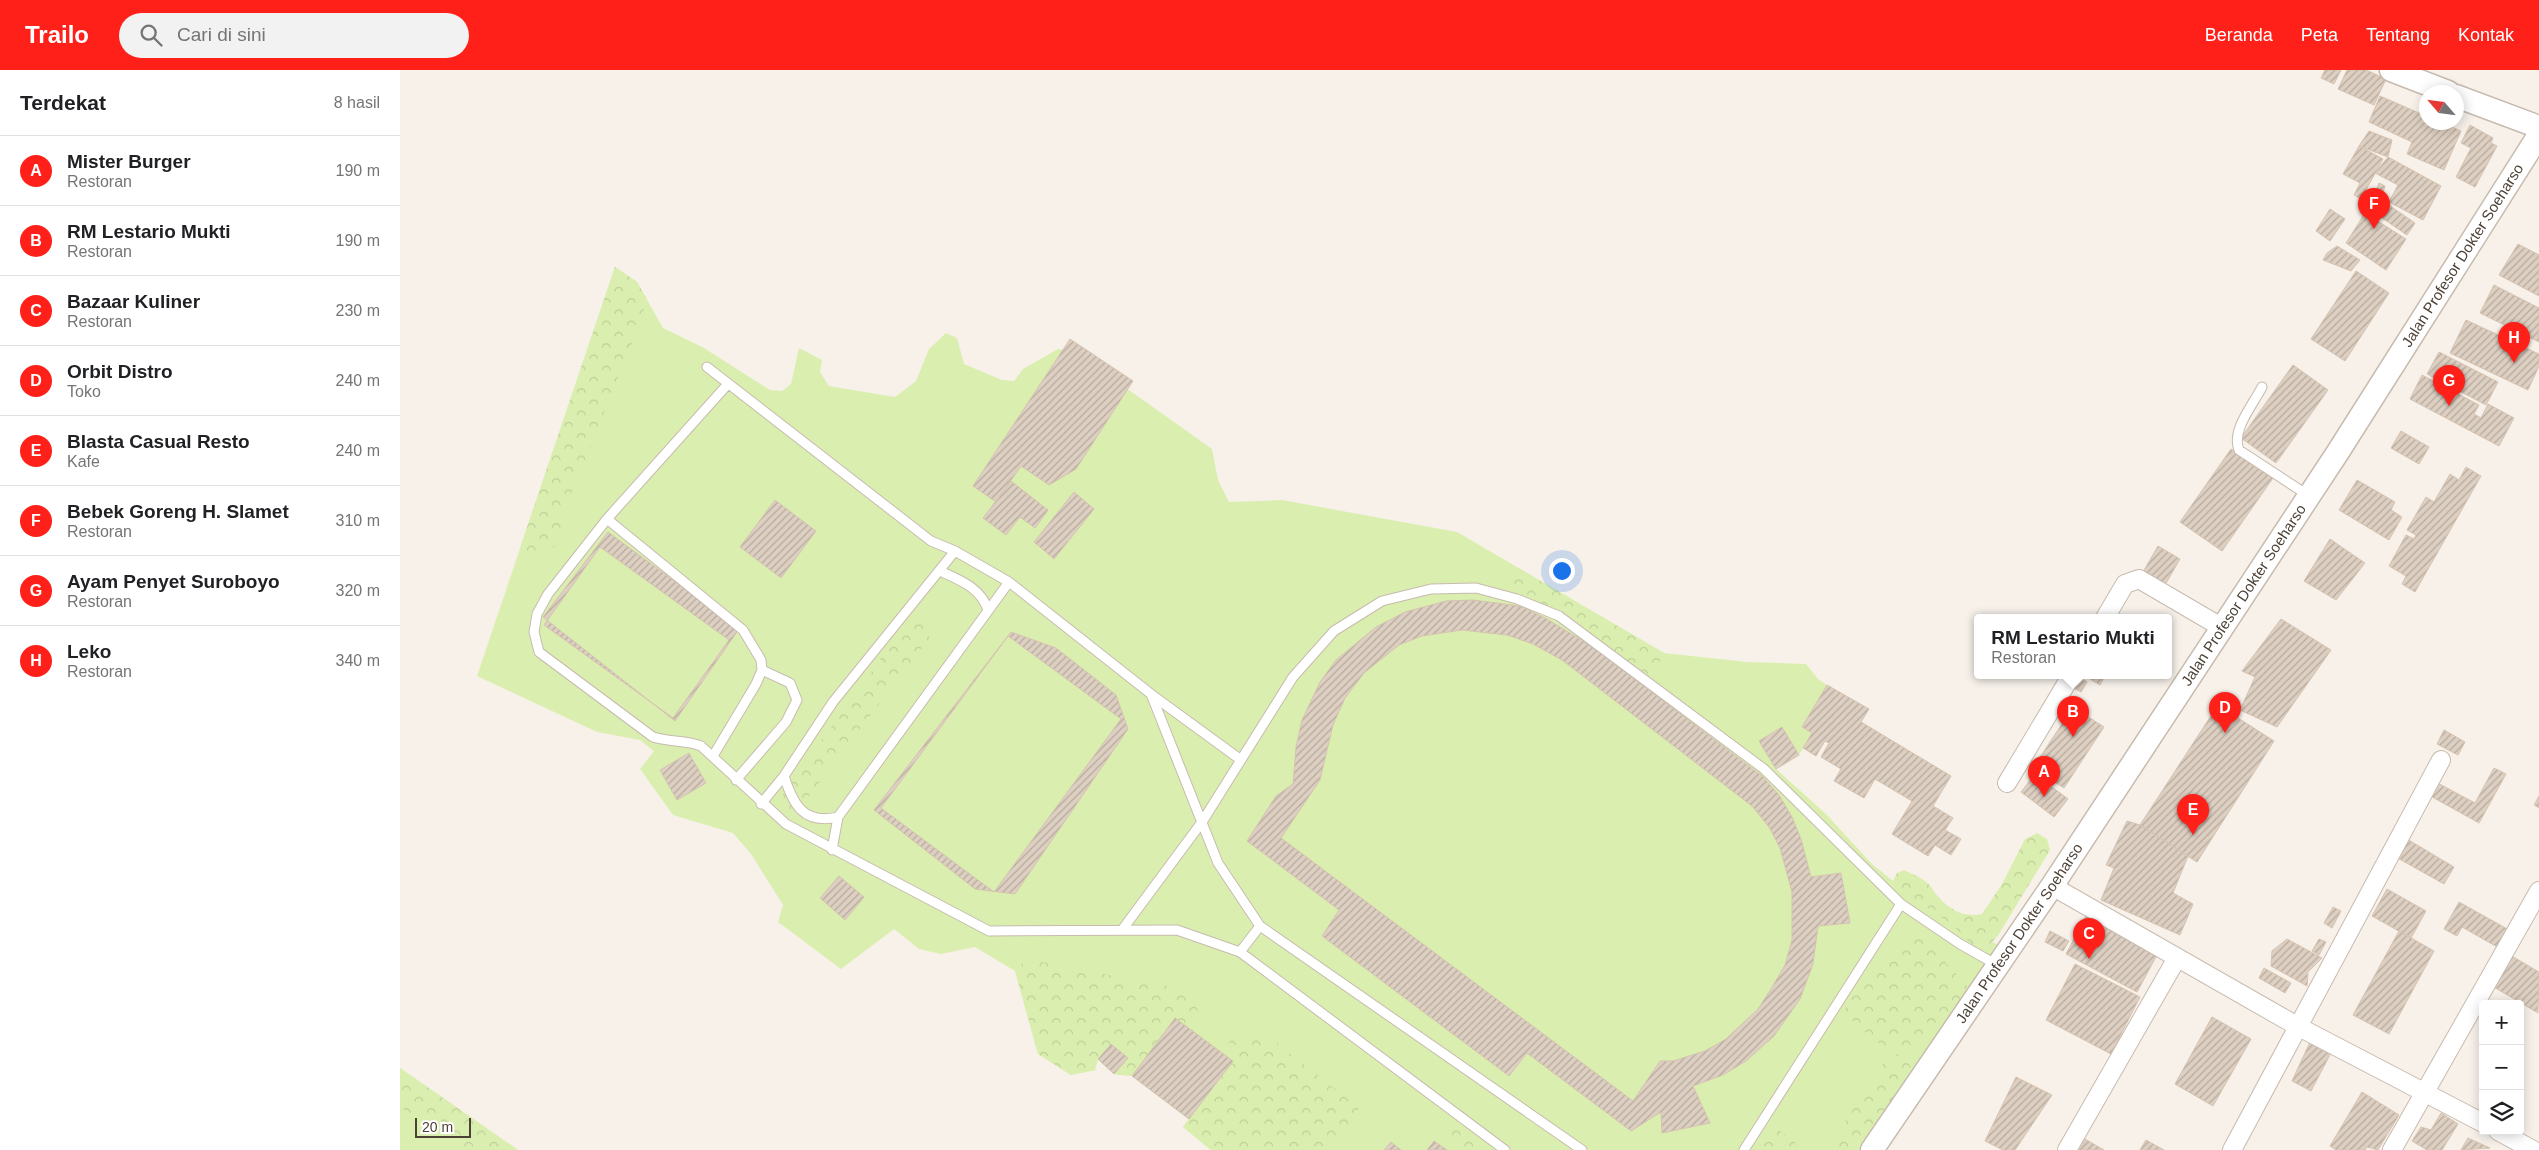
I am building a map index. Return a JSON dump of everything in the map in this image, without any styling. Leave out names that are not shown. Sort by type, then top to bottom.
[{"type":"street","points":[[2393,70],[2430,85]]},
{"type":"street","points":[[2464,99],[2539,127]]},
{"type":"street","name":"Jalan Profesor Dokter Soeharso","points":[[1872,1150],[2052,886],[2309,496],[2539,134]]},
{"type":"street","points":[[2107,614],[2125,584],[2139,579],[2221,627]]},
{"type":"street","points":[[2008,783],[2069,679]]},
{"type":"street","points":[[2232,1150],[2296,1026],[2440,760]]},
{"type":"street","points":[[2052,886],[2296,1026],[2479,1121]]},
{"type":"street","points":[[2392,1150],[2539,891]]},
{"type":"street","points":[[2067,1150],[2177,958]]},
{"type":"street","points":[[2505,1135],[2533,1150]]},
{"type":"lane","points":[[706,367],[931,541],[956,550],[1009,582],[1151,694],[1241,760]]},
{"type":"lane","points":[[727,385],[607,519],[548,594],[538,614],[534,632],[539,652],[653,737],[670,743],[694,744],[713,756],[761,804],[786,824],[832,850],[989,931],[1177,930],[1240,952],[1505,1150]]},
{"type":"lane","points":[[2262,388],[2237,433],[2236,442],[2240,450],[2309,496]]},
{"type":"lane","points":[[607,519],[743,630],[761,660],[762,670],[746,702],[713,756]]},
{"type":"lane","points":[[761,804],[784,776],[833,702],[956,550]]},
{"type":"lane","points":[[940,571],[965,582],[974,589],[988,610]]},
{"type":"lane","points":[[832,850],[838,817],[1009,582]]},
{"type":"lane","points":[[1122,930],[1202,822],[1293,677],[1334,630],[1382,601],[1431,589],[1476,588],[1517,599],[1559,616],[1764,769],[1901,904],[1960,944],[1997,965]]},
{"type":"lane","points":[[736,780],[786,722],[797,700],[790,683],[762,670]]},
{"type":"lane","points":[[1151,694],[1218,863],[1260,926],[1582,1150]]},
{"type":"lane","points":[[784,776],[792,801],[802,812],[815,817],[838,817]]},
{"type":"lane","points":[[1744,1150],[1901,904]]},
{"type":"lane","points":[[1240,952],[1260,926]]},
{"type":"green space","points":[[615,267],[637,282],[663,328],[704,348],[770,390],[782,391],[791,384],[799,348],[822,360],[820,372],[829,386],[895,397],[916,381],[929,349],[946,333],[957,338],[964,364],[1002,380],[1014,381],[1023,369],[1058,349],[1075,352],[1090,370],[1129,390],[1212,449],[1218,480],[1229,502],[1282,500],[1457,532],[1664,653],[1747,662],[1806,664],[1818,679],[1827,685],[1802,727],[1812,733],[1799,755],[1782,727],[1760,741],[1776,769],[1826,814],[1872,864],[1893,881],[1982,937],[2005,948],[1867,1150],[1211,1150],[1183,1127],[1189,1119],[1132,1076],[1114,1074],[1098,1060],[1095,1069],[1071,1075],[1038,1054],[1015,971],[975,947],[941,954],[919,949],[894,929],[841,969],[778,922],[783,905],[751,854],[733,833],[673,815],[640,769],[654,751],[640,740],[597,732],[477,676]]},
{"type":"green space","points":[[615,267],[637,282],[647,299],[640,323],[570,497],[555,546],[541,556],[520,548]]},
{"type":"green space","points":[[1520,569],[1664,653],[1652,677],[1510,583]]},
{"type":"green space","points":[[911,617],[917,617],[929,623],[929,639],[792,818],[782,814],[779,807],[784,792]]},
{"type":"green space","points":[[2037,833],[2047,839],[2050,850],[1999,934],[1987,946],[1971,945],[1956,928],[1898,889],[1893,881],[1897,873],[1904,870],[1929,884],[1940,899],[1952,909],[1966,914],[1982,914],[2002,884],[2025,839]]},
{"type":"green space","points":[[1916,929],[1932,942],[1946,964],[1967,986],[1956,1012],[1920,1047],[1913,1044],[1892,1048],[1877,1042],[1847,1017],[1846,1004],[1851,993],[1877,961],[1893,950],[1906,936]]},
{"type":"green space","points":[[1026,959],[1166,986],[1186,997],[1192,997],[1197,1010],[1197,1022],[1192,1031],[1175,1018],[1132,1076],[1114,1074],[1128,1058],[1111,1044],[1098,1059],[1095,1069],[1097,1070],[1071,1075],[1038,1054],[1015,971]]},
{"type":"green space","points":[[1263,1032],[1359,1108],[1351,1126],[1341,1130],[1335,1140],[1337,1150],[1211,1150],[1183,1127],[1233,1061],[1234,1054],[1228,1043],[1240,1035],[1254,1036]]},
{"type":"green space","points":[[1898,1054],[1906,1058],[1911,1068],[1902,1089],[1880,1125],[1862,1144],[1854,1149],[1831,1150],[1849,1116],[1877,1072],[1890,1057]]},
{"type":"green space","points":[[400,1068],[518,1150],[400,1150]]},
{"type":"green space","points":[[400,1068],[518,1150],[455,1148],[450,1131],[438,1118],[413,1118],[400,1106]]},
{"type":"green space","points":[[1441,1123],[1452,1126],[1485,1150],[1462,1149],[1450,1145],[1444,1141],[1434,1128]]},
{"type":"green space","points":[[1779,1130],[1794,1141],[1800,1150],[1755,1150],[1769,1136]]},
{"type":"building","points":[[2325,70],[2341,70],[2334,84],[2321,78]]},
{"type":"building","points":[[2347,70],[2366,70],[2386,79],[2374,105],[2338,89]]},
{"type":"building","points":[[2380,96],[2419,113],[2419,130],[2461,131],[2444,170],[2407,154],[2412,142],[2369,122]]},
{"type":"building","points":[[2470,125],[2493,138],[2491,143],[2497,146],[2475,187],[2456,177],[2471,148],[2461,143]]},
{"type":"building","points":[[2369,131],[2392,140],[2388,157],[2359,146]]},
{"type":"building","points":[[2359,146],[2383,159],[2361,199],[2354,195],[2360,183],[2343,174]]},
{"type":"building","points":[[2388,157],[2441,186],[2423,220],[2389,202],[2398,185],[2375,173]]},
{"type":"building","points":[[2379,183],[2385,186],[2383,192],[2377,189]]},
{"type":"building","points":[[2380,199],[2415,223],[2407,235],[2372,211]]},
{"type":"building","points":[[2330,209],[2345,219],[2330,241],[2316,231]]},
{"type":"building","points":[[2365,213],[2406,239],[2386,270],[2346,243]]},
{"type":"building","points":[[2518,244],[2539,255],[2539,296],[2499,275]]},
{"type":"building","points":[[2337,246],[2360,260],[2351,271],[2323,260],[2327,253]]},
{"type":"building","points":[[2356,271],[2389,293],[2345,361],[2311,339]]},
{"type":"building","points":[[2494,285],[2539,308],[2539,342],[2480,313]]},
{"type":"building","points":[[2466,320],[2539,354],[2539,366],[2528,390],[2450,353]]},
{"type":"building","points":[[1070,339],[1133,381],[1076,469],[1049,485],[1021,466],[996,502],[973,486]]},
{"type":"building","points":[[2439,352],[2498,382],[2486,405],[2427,374]]},
{"type":"building","points":[[2293,365],[2328,390],[2276,463],[2241,438]]},
{"type":"building","points":[[2422,375],[2479,405],[2474,414],[2481,418],[2488,404],[2514,418],[2499,446],[2410,399]]},
{"type":"building","points":[[2401,431],[2429,447],[2419,464],[2391,448]]},
{"type":"building","points":[[2231,449],[2273,478],[2222,551],[2180,522]]},
{"type":"building","points":[[2466,467],[2481,476],[2415,592],[2402,584],[2406,576],[2389,566],[2406,535],[2414,539],[2416,535],[2407,530],[2426,497],[2434,502],[2450,474],[2459,480]]},
{"type":"building","points":[[2357,480],[2395,502],[2391,510],[2402,517],[2389,540],[2339,510]]},
{"type":"building","points":[[1011,481],[1048,510],[1035,528],[1020,517],[1006,535],[983,518]]},
{"type":"building","points":[[1074,492],[1094,509],[1054,559],[1034,542]]},
{"type":"building","points":[[775,500],[816,531],[781,578],[740,547]]},
{"type":"building","points":[[608,532],[739,629],[675,721],[543,617]]},
{"type":"building","points":[[2330,539],[2365,563],[2336,600],[2304,581]]},
{"type":"building","points":[[2158,546],[2180,559],[2165,585],[2143,572]]},
{"type":"building","points":[[600,547],[729,640],[673,718],[544,625]]},
{"type":"building","points":[[1473,600],[1520,606],[1547,619],[1591,646],[1762,776],[1779,795],[1792,817],[1801,839],[1811,877],[1841,873],[1850,923],[1818,926],[1813,964],[1800,999],[1774,1036],[1746,1061],[1723,1075],[1693,1086],[1710,1123],[1662,1133],[1661,1112],[1631,1131],[1527,1053],[1509,1076],[1322,936],[1339,910],[1247,841],[1276,796],[1293,784],[1296,747],[1302,720],[1320,682],[1336,660],[1376,627],[1405,612],[1446,601]],"holes":[[[1462,630],[1507,635],[1533,644],[1562,660],[1752,806],[1769,827],[1780,848],[1792,892],[1792,940],[1785,965],[1758,1009],[1726,1039],[1705,1051],[1673,1061],[1660,1061],[1633,1101],[1281,838],[1320,780],[1333,725],[1345,698],[1364,673],[1399,645],[1422,636]]]},
{"type":"building","points":[[2281,619],[2331,650],[2277,727],[2240,710],[2255,677],[2242,671]]},
{"type":"building","points":[[1011,632],[1056,648],[1116,695],[1128,729],[1015,894],[975,889],[874,810]]},
{"type":"building","points":[[1008,636],[1121,719],[994,892],[881,808]]},
{"type":"building","points":[[2076,679],[2082,679],[2087,682],[2081,692],[2072,687]]},
{"type":"building","points":[[2090,679],[2103,679],[2100,685]]},
{"type":"building","points":[[1827,685],[1869,709],[1861,722],[1951,776],[1933,806],[1953,818],[1945,830],[1961,839],[1951,855],[1935,845],[1928,856],[1892,834],[1912,801],[1875,779],[1864,798],[1834,781],[1841,769],[1821,757],[1829,743],[1825,741],[1816,756],[1803,748],[1812,733],[1802,727]]},
{"type":"building","points":[[2218,705],[2274,741],[2197,862],[2140,825]]},
{"type":"building","points":[[2073,707],[2104,727],[2064,788],[2033,768]]},
{"type":"building","points":[[1782,727],[1799,755],[1776,769],[1759,741]]},
{"type":"building","points":[[2444,730],[2465,742],[2458,755],[2437,744]]},
{"type":"building","points":[[689,753],[706,783],[677,800],[660,770]]},
{"type":"building","points":[[2494,768],[2506,774],[2479,823],[2425,793],[2432,780],[2475,803]]},
{"type":"building","points":[[2035,774],[2068,799],[2054,817],[2021,792]]},
{"type":"building","points":[[2539,796],[2539,808],[2534,805]]},
{"type":"building","points":[[2127,821],[2140,825],[2188,856],[2173,893],[2193,904],[2180,935],[2101,900],[2114,868],[2106,865]]},
{"type":"building","points":[[2407,839],[2454,867],[2444,884],[2394,856]]},
{"type":"building","points":[[839,876],[864,897],[845,920],[820,898]]},
{"type":"building","points":[[2387,889],[2426,911],[2411,938],[2372,916]]},
{"type":"building","points":[[2459,902],[2509,930],[2499,948],[2462,927],[2457,936],[2444,929]]},
{"type":"building","points":[[2333,907],[2341,911],[2332,928],[2324,923]]},
{"type":"building","points":[[2086,916],[2157,955],[2137,992],[2066,954]]},
{"type":"building","points":[[2050,931],[2069,941],[2063,951],[2045,942]]},
{"type":"building","points":[[2399,931],[2434,951],[2389,1034],[2353,1015]]},
{"type":"building","points":[[2287,939],[2322,958],[2308,972],[2307,986],[2271,966],[2272,951]]},
{"type":"building","points":[[2319,939],[2326,942],[2319,955],[2312,951]]},
{"type":"building","points":[[2510,955],[2539,972],[2538,1013],[2524,1005],[2524,1000],[2516,1000],[2492,986]]},
{"type":"building","points":[[2075,964],[2140,997],[2111,1054],[2046,1020]]},
{"type":"building","points":[[2264,968],[2291,983],[2285,993],[2259,978]]},
{"type":"building","points":[[2212,1017],[2251,1039],[2213,1106],[2175,1084]]},
{"type":"building","points":[[1175,1018],[1233,1061],[1189,1119],[1132,1076]]},
{"type":"building","points":[[2311,1040],[2332,1051],[2311,1091],[2292,1081]]},
{"type":"building","points":[[1111,1044],[1128,1058],[1114,1074],[1098,1059]]},
{"type":"building","points":[[2016,1077],[2052,1095],[2015,1150],[2003,1150],[1985,1141]]},
{"type":"building","points":[[2362,1092],[2399,1115],[2378,1150],[2367,1147],[2365,1150],[2336,1150],[2330,1146]]},
{"type":"building","points":[[2441,1113],[2458,1124],[2442,1150],[2427,1150],[2412,1141],[2421,1127],[2431,1130]]},
{"type":"building","points":[[2468,1138],[2490,1148],[2461,1150]]},
{"type":"building","points":[[2085,1139],[2104,1150],[2079,1150]]},
{"type":"building","points":[[2146,1140],[2164,1150],[2140,1150]]},
{"type":"building","points":[[1434,1141],[1447,1150],[1427,1150]]},
{"type":"building","points":[[1391,1142],[1401,1150],[1384,1150]]},
{"type":"place","name":"Bebek Goreng H. Slamet","points":[[2374,229]]},
{"type":"place","name":"Leko","points":[[2514,363]]},
{"type":"place","name":"Ayam Penyet Suroboyo","points":[[2449,406]]},
{"type":"place","name":"Orbit Distro","points":[[2225,733]]},
{"type":"place","name":"RM Lestario Mukti","points":[[2073,737]]},
{"type":"place","name":"Mister Burger","points":[[2044,797]]},
{"type":"place","name":"Blasta Casual Resto","points":[[2193,835]]},
{"type":"place","name":"Bazaar Kuliner","points":[[2089,959]]}]
